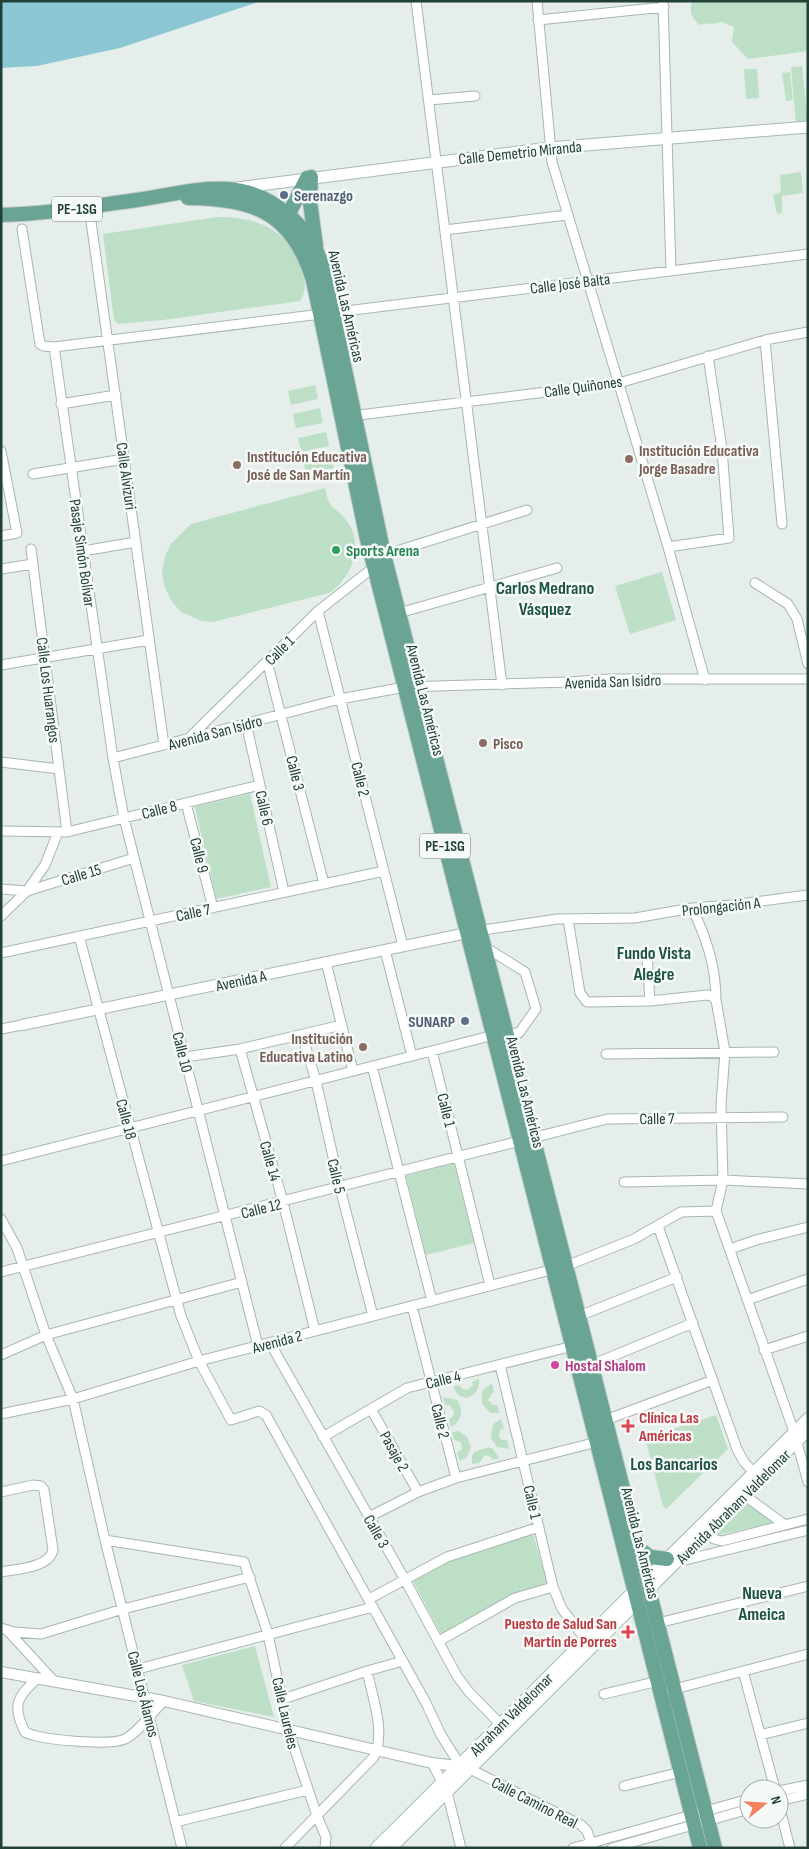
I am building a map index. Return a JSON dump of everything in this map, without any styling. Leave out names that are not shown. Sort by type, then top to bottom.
[{"type":"main road","name":"Calle Demetrio Miranda","points":[[233,189],[309,177],[549,148],[808,127]]},
{"type":"main road","points":[[285,220],[309,177]]},
{"type":"main road","points":[[309,177],[316,249]]},
{"type":"main road","name":"Avenida Las Américas","points":[[153,198],[201,189],[233,189],[264,197],[285,220],[307,261],[326,314]]},
{"type":"main road","name":"Avenida Las Américas","points":[[153,198],[217,198],[237,201],[262,210],[302,228],[316,249],[323,270],[326,314],[347,416],[374,567],[411,687],[599,1422],[639,1549],[675,1689],[700,1818],[700,1848]]},
{"type":"main road","name":"PE-1SG","points":[[1,215],[50,212],[153,198]]},
{"type":"main road","name":"Avenida Las Américas","points":[[347,416],[399,613],[411,687]]},
{"type":"main road","name":"Avenida Las Américas","points":[[474,932],[484,947],[500,1034]]},
{"type":"main road","name":"Avenida Las Américas","points":[[560,1267],[579,1316],[579,1344],[592,1365],[599,1422],[597,1442],[681,1772],[715,1848]]},
{"type":"main road","points":[[639,1549],[645,1555],[654,1559],[672,1560]]},
{"type":"main road","name":"Abraham Valdelomar","points":[[391,1848],[447,1792],[465,1767],[648,1585]]},
{"type":"main road","name":"Abraham Valdelomar","points":[[560,1672],[583,1636],[636,1597]]},
{"type":"main road","name":"Abraham Valdelomar","points":[[376,1848],[442,1780],[465,1767]]},
{"type":"street","points":[[416,1],[502,685]]},
{"type":"street","points":[[537,1],[549,148],[567,215],[668,546],[705,680]]},
{"type":"street","points":[[538,20],[663,4],[671,271]]},
{"type":"street","points":[[429,100],[475,96]]},
{"type":"street","name":"Calle Alvizuri","points":[[89,207],[164,745]]},
{"type":"street","points":[[445,230],[567,215]]},
{"type":"street","points":[[22,228],[39,338],[43,346],[54,347],[108,341]]},
{"type":"street","name":"Calle José Balta","points":[[108,341],[808,254]]},
{"type":"street","name":"Calle Quiñones","points":[[347,416],[619,382],[764,340],[808,332]]},
{"type":"street","points":[[764,340],[782,524]]},
{"type":"street","name":"Pasaje Simón Bolívar","points":[[54,347],[112,758]]},
{"type":"street","points":[[668,546],[729,538],[722,449],[708,356]]},
{"type":"street","points":[[61,404],[116,395]]},
{"type":"street","points":[[1,451],[17,533],[1,536]]},
{"type":"street","points":[[33,474],[124,459]]},
{"type":"street","points":[[384,555],[528,510]]},
{"type":"street","points":[[83,551],[136,542]]},
{"type":"street","name":"Calle Los Huarangos","points":[[30,549],[59,769],[62,832]]},
{"type":"street","points":[[1,569],[32,564]]},
{"type":"street","name":"Calle 1","points":[[189,738],[318,611],[374,567]]},
{"type":"street","points":[[399,613],[557,568]]},
{"type":"street","points":[[755,583],[788,604],[797,619],[808,664]]},
{"type":"street","name":"Calle 2","points":[[318,611],[403,946]]},
{"type":"street","points":[[1,665],[149,640]]},
{"type":"street","name":"Calle 3","points":[[267,661],[324,884]]},
{"type":"street","name":"Avenida San Isidro","points":[[112,758],[340,699],[411,687],[502,685],[610,679],[808,679]]},
{"type":"street","name":"Calle 6","points":[[246,723],[284,892]]},
{"type":"street","name":"Calle 10","points":[[112,758],[124,818],[258,1346]]},
{"type":"street","points":[[1,762],[59,769]]},
{"type":"street","name":"Calle 8","points":[[1,831],[62,832],[260,785]]},
{"type":"street","name":"Calle 9","points":[[186,803],[213,908]]},
{"type":"street","points":[[1,916],[27,891],[45,865],[62,832]]},
{"type":"street","name":"Calle 15","points":[[27,891],[134,858]]},
{"type":"street","name":"Calle 7","points":[[1,953],[384,871]]},
{"type":"street","points":[[1,889],[27,891]]},
{"type":"street","name":"Prolongación A","points":[[474,932],[503,925],[568,919],[635,918],[692,908],[808,895]]},
{"type":"street","points":[[692,908],[704,934],[711,956],[725,1052],[721,1117],[723,1180],[716,1211],[795,1437],[808,1482]]},
{"type":"street","points":[[568,919],[582,998],[587,1002],[650,1001],[707,995],[712,996],[716,1000]]},
{"type":"street","name":"Avenida A","points":[[1,1029],[474,932]]},
{"type":"street","name":"Calle 18","points":[[79,936],[176,1300],[199,1361],[231,1420],[259,1411],[266,1415],[371,1603]]},
{"type":"street","points":[[1,1162],[129,1127],[500,1034],[519,1033],[536,1007],[522,970],[484,947]]},
{"type":"street","points":[[386,950],[412,1056]]},
{"type":"street","points":[[647,955],[650,1001]]},
{"type":"street","points":[[326,962],[353,1071]]},
{"type":"street","points":[[185,1057],[240,1049],[342,1025]]},
{"type":"street","name":"Calle 5","points":[[302,1035],[316,1081],[372,1316]]},
{"type":"street","name":"Calle 14","points":[[240,1049],[283,1202],[315,1331]]},
{"type":"street","name":"Calle 1","points":[[432,1051],[490,1285]]},
{"type":"street","points":[[606,1054],[774,1052]]},
{"type":"street","points":[[372,1066],[432,1301]]},
{"type":"street","name":"Calle 7","points":[[527,1140],[607,1119],[783,1117]]},
{"type":"street","name":"Calle 12","points":[[1,1272],[527,1140]]},
{"type":"street","points":[[624,1182],[723,1180],[808,1184]]},
{"type":"street","name":"Avenida 2","points":[[1,1414],[73,1399],[199,1361],[560,1267],[634,1239],[681,1212],[716,1211]]},
{"type":"street","name":"Calle Los Álamos","points":[[1,1219],[13,1239],[24,1266],[46,1335],[73,1399],[105,1540],[182,1848]]},
{"type":"street","points":[[658,1226],[741,1456],[757,1475]]},
{"type":"street","points":[[730,1249],[756,1240],[808,1227]]},
{"type":"street","points":[[579,1316],[676,1277]]},
{"type":"street","points":[[747,1300],[808,1279]]},
{"type":"street","points":[[1,1355],[46,1335],[242,1282]]},
{"type":"street","name":"Calle 2","points":[[412,1306],[456,1478]]},
{"type":"street","points":[[592,1365],[693,1323]]},
{"type":"street","points":[[764,1350],[808,1336]]},
{"type":"street","name":"Calle 3","points":[[270,1343],[370,1517],[462,1684],[504,1728]]},
{"type":"street","name":"Calle 4","points":[[323,1437],[407,1388],[579,1344]]},
{"type":"street","name":"Calle 1","points":[[500,1365],[553,1587],[562,1609],[583,1636]]},
{"type":"street","points":[[599,1422],[713,1380]]},
{"type":"street","name":"Pasaje 2","points":[[372,1409],[418,1492]]},
{"type":"street","name":"Avenida Abraham Valdelomar","points":[[648,1585],[795,1437],[808,1418]]},
{"type":"street","name":"Avenida Abraham Valdelomar","points":[[795,1437],[808,1431]]},
{"type":"street","points":[[370,1517],[418,1492],[456,1478],[597,1442]]},
{"type":"street","name":"Avenida Abraham Valdelomar","points":[[672,1560],[706,1533],[744,1495],[757,1475]]},
{"type":"street","points":[[1,1492],[33,1485],[41,1486],[45,1496],[53,1550],[46,1562],[1,1572]]},
{"type":"street","points":[[744,1495],[785,1525]]},
{"type":"street","points":[[706,1533],[714,1539],[722,1540],[808,1519]]},
{"type":"street","points":[[138,1669],[268,1634],[371,1603],[404,1578],[467,1548],[539,1528]]},
{"type":"street","points":[[672,1560],[808,1530]]},
{"type":"street","points":[[4,1629],[41,1634],[123,1609],[250,1577],[244,1562],[105,1540]]},
{"type":"street","name":"Calle Laureles","points":[[250,1577],[268,1634],[288,1729],[316,1816],[326,1837],[326,1848]]},
{"type":"street","points":[[658,1623],[808,1586]]},
{"type":"street","points":[[439,1641],[516,1598],[553,1587]]},
{"type":"street","points":[[371,1603],[440,1735],[465,1767]]},
{"type":"street","points":[[4,1629],[53,1680]]},
{"type":"street","points":[[604,1694],[659,1687],[675,1689],[808,1654]]},
{"type":"street","points":[[283,1699],[367,1670],[403,1661]]},
{"type":"street","points":[[285,1848],[374,1758],[378,1750],[378,1722],[367,1670]]},
{"type":"street","points":[[743,1671],[771,1779]]},
{"type":"street","points":[[1,1672],[145,1697],[432,1763],[465,1767]]},
{"type":"street","points":[[38,1678],[19,1695],[18,1702],[21,1724],[25,1732],[32,1736],[70,1741],[117,1741],[134,1732],[164,1701]]},
{"type":"street","points":[[760,1735],[808,1723]]},
{"type":"street","points":[[432,1763],[447,1792],[461,1848]]},
{"type":"street","name":"Calle Camino Real","points":[[465,1767],[581,1825],[587,1831],[593,1845]]},
{"type":"street","points":[[624,1786],[681,1772]]},
{"type":"street","points":[[789,1789],[808,1785]]},
{"type":"street","points":[[176,1822],[308,1790]]},
{"type":"street","points":[[789,1799],[808,1794]]},
{"type":"street","points":[[612,1848],[629,1844],[739,1803]]},
{"type":"street","points":[[573,1848],[593,1845],[700,1818],[739,1811]]},
{"type":"street","points":[[785,1829],[790,1848]]},
{"type":"street","points":[[629,1844],[639,1848]]},
{"type":"green space","points":[[692,1],[808,1],[808,51],[748,59],[732,42],[734,27],[722,22],[700,25],[692,14]]},
{"type":"green space","points":[[802,66],[808,123],[796,124],[791,67]]},
{"type":"green space","points":[[744,69],[757,69],[759,98],[746,99]]},
{"type":"green space","points":[[790,72],[793,100],[786,101],[782,73]]},
{"type":"green space","points":[[801,172],[803,193],[782,196],[782,213],[777,214],[773,195],[781,192],[780,175]]},
{"type":"green space","points":[[217,217],[245,219],[268,227],[279,234],[295,254],[304,276],[305,289],[300,301],[163,320],[118,324],[114,320],[103,234]]},
{"type":"green space","points":[[315,385],[318,399],[291,405],[288,391]]},
{"type":"green space","points":[[320,408],[323,423],[296,428],[293,414]]},
{"type":"green space","points":[[326,432],[329,446],[301,452],[298,438]]},
{"type":"green space","points":[[331,454],[334,468],[306,474],[303,460]]},
{"type":"green space","points":[[325,488],[330,504],[345,519],[355,539],[354,559],[350,569],[329,593],[213,622],[202,621],[181,612],[173,603],[165,588],[162,573],[165,556],[171,544],[191,524]]},
{"type":"green space","points":[[662,572],[676,620],[630,634],[615,586]]},
{"type":"green space","points":[[250,794],[271,887],[216,899],[195,807]]},
{"type":"green space","points":[[454,1163],[474,1243],[426,1255],[406,1176]]},
{"type":"green space","points":[[479,1379],[479,1386],[476,1392],[466,1398],[458,1395],[453,1387],[459,1385],[467,1390],[473,1385],[472,1382]]},
{"type":"green space","points":[[492,1383],[494,1392],[488,1400],[493,1405],[497,1405],[500,1413],[490,1413],[482,1404],[482,1391]]},
{"type":"green space","points":[[443,1397],[457,1400],[461,1408],[460,1418],[451,1427],[449,1419],[453,1417],[454,1412],[450,1405],[445,1405]]},
{"type":"green space","points":[[716,1415],[728,1449],[666,1509],[663,1506],[645,1438]]},
{"type":"green space","points":[[501,1419],[504,1428],[500,1430],[499,1437],[502,1440],[507,1440],[509,1449],[497,1447],[491,1438],[493,1424]]},
{"type":"green space","points":[[459,1431],[467,1437],[471,1447],[467,1457],[460,1461],[457,1453],[462,1449],[461,1442],[454,1440],[452,1432]]},
{"type":"green space","points":[[489,1447],[493,1449],[499,1458],[492,1460],[491,1457],[485,1455],[479,1463],[472,1464],[474,1452]]},
{"type":"green space","points":[[745,1500],[775,1522],[719,1535],[715,1530]]},
{"type":"green space","points":[[533,1534],[548,1584],[515,1594],[442,1636],[412,1579],[470,1551]]},
{"type":"green space","points":[[255,1646],[274,1717],[194,1701],[182,1665]]},
{"type":"water","points":[[1,1],[261,1],[120,48],[37,66],[1,68]]},
{"type":"place","name":"Serenazgo","points":[[284,195]]},
{"type":"place","name":"Institución Educativa Jorge Basadre","points":[[629,459]]},
{"type":"place","name":"Institución Educativa José de San Martín","points":[[237,465]]},
{"type":"place","name":"Sports Arena","points":[[336,550]]},
{"type":"place","name":"Pisco","points":[[483,743]]},
{"type":"place","name":"SUNARP","points":[[465,1021]]},
{"type":"place","name":"Institución Educativa Latino","points":[[363,1047]]},
{"type":"place","name":"Hostal Shalom","points":[[555,1365]]},
{"type":"place","name":"Clínica Las Américas","points":[[628,1426]]},
{"type":"place","name":"Puesto de Salud San Martín de Porres","points":[[628,1632]]},
{"type":"district","name":"Carlos Medrano Vásquez","points":[[545,598]]},
{"type":"district","name":"Fundo Vista Alegre","points":[[654,963]]},
{"type":"district","name":"Los Bancarios","points":[[674,1464]]},
{"type":"district","name":"Nueva Ameica","points":[[762,1604]]}]
